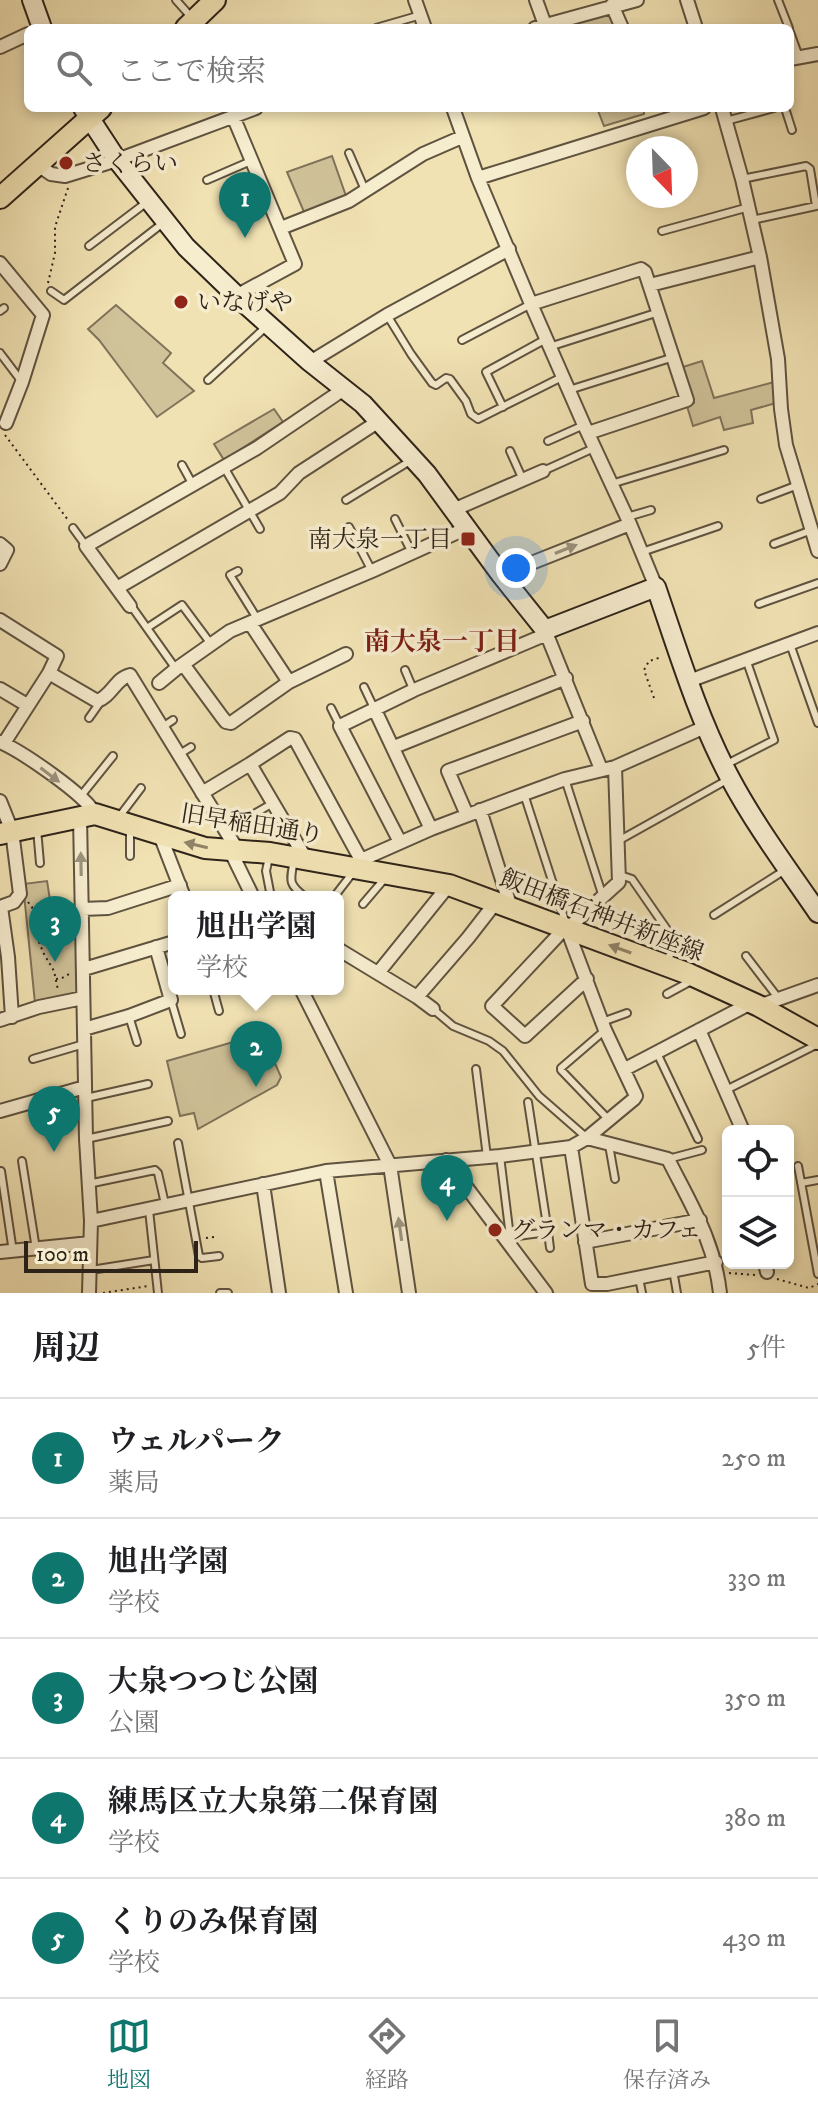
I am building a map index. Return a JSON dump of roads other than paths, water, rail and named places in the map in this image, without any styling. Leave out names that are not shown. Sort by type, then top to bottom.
[{"type":"main road","points":[[190,24],[215,0]]},
{"type":"main road","points":[[0,198],[91,112]]},
{"type":"main road","name":"旧早稲田通り","points":[[6,833],[85,809],[205,848],[359,864]]},
{"type":"main road","name":"飯田橋石神井新座線","points":[[359,864],[388,874],[449,885],[661,964],[755,1004],[818,1042]]},
{"type":"street","points":[[32,0],[40,24]]},
{"type":"street","points":[[415,0],[423,22]]},
{"type":"street","points":[[536,0],[540,24]]},
{"type":"street","points":[[549,24],[611,3],[637,0]]},
{"type":"street","points":[[687,0],[695,24]]},
{"type":"street","points":[[611,3],[620,24]]},
{"type":"street","points":[[0,47],[24,36]]},
{"type":"street","points":[[795,58],[818,54]]},
{"type":"street","points":[[91,112],[117,160],[186,247],[268,325],[363,404],[413,459],[467,528],[546,632],[601,769]]},
{"type":"street","points":[[38,165],[51,174],[65,176],[244,112]]},
{"type":"street","points":[[454,112],[478,178],[562,377],[642,552],[705,727],[727,772],[818,913]]},
{"type":"street","points":[[657,112],[661,122]]},
{"type":"street","points":[[478,178],[692,112]]},
{"type":"street","points":[[723,112],[760,257],[778,359],[786,445],[818,551]]},
{"type":"street","points":[[233,116],[295,264],[236,296]]},
{"type":"street","points":[[281,228],[349,201],[423,154],[462,137]]},
{"type":"street","points":[[310,362],[387,315],[509,249]]},
{"type":"street","points":[[650,285],[760,257]]},
{"type":"street","points":[[0,263],[43,315],[4,427]]},
{"type":"street","points":[[531,304],[641,269],[645,272],[688,398],[686,402],[586,429]]},
{"type":"street","points":[[130,606],[86,546],[257,448],[344,389]]},
{"type":"street","points":[[117,588],[280,493],[299,473],[379,421]]},
{"type":"street","points":[[453,510],[543,471]]},
{"type":"street","points":[[501,575],[628,521]]},
{"type":"street","points":[[158,684],[230,631],[467,528]]},
{"type":"street","points":[[0,544],[7,550],[0,564]]},
{"type":"street","points":[[400,842],[340,726],[414,690],[656,587]]},
{"type":"street","points":[[0,620],[56,654],[57,659],[2,742],[31,760],[85,809],[82,909],[86,1139],[91,1221],[89,1293]]},
{"type":"street","points":[[254,622],[289,682]]},
{"type":"street","points":[[689,681],[818,633]]},
{"type":"street","points":[[180,666],[226,722],[231,723],[289,682],[337,654]]},
{"type":"street","points":[[49,673],[97,701],[101,701],[125,676],[130,675],[234,850],[251,891]]},
{"type":"street","points":[[394,747],[566,678]]},
{"type":"street","points":[[0,689],[27,705]]},
{"type":"street","points":[[374,708],[431,829]]},
{"type":"street","points":[[417,997],[468,938],[504,905],[474,812],[448,771],[583,721]]},
{"type":"street","points":[[202,793],[290,738],[295,739],[359,864],[431,829],[565,779],[615,767],[705,727]]},
{"type":"street","points":[[250,764],[300,858]]},
{"type":"street","points":[[587,979],[525,1036],[494,1009],[493,1003],[566,929],[619,882],[615,767]]},
{"type":"street","points":[[0,801],[19,898],[1,907],[8,957],[6,1018],[83,998]]},
{"type":"street","points":[[160,835],[182,891]]},
{"type":"street","points":[[378,973],[449,885]]},
{"type":"street","points":[[82,909],[108,908],[168,894]]},
{"type":"street","points":[[91,1221],[326,1171],[537,1152],[571,1147],[587,1138],[636,1098],[566,929]]},
{"type":"street","points":[[84,971],[168,944]]},
{"type":"street","points":[[156,947],[168,989]]},
{"type":"street","points":[[344,953],[433,1009]]},
{"type":"street","points":[[625,1069],[755,1004],[818,985]]},
{"type":"street","points":[[84,1029],[171,1000],[170,995]]},
{"type":"street","points":[[304,995],[390,1165],[409,1293]]},
{"type":"street","points":[[699,1030],[741,1125]]},
{"type":"street","points":[[0,1111],[86,1093]]},
{"type":"street","points":[[587,1138],[668,1159],[700,1220],[716,1262],[720,1293]]},
{"type":"street","points":[[571,1147],[591,1282],[594,1285],[607,1288],[716,1262]]},
{"type":"street","points":[[446,1160],[546,1293]]},
{"type":"street","points":[[326,1171],[346,1293]]},
{"type":"street","points":[[263,1184],[279,1293]]},
{"type":"street","points":[[585,1242],[700,1220]]},
{"type":"street","points":[[7,1252],[90,1243]]},
{"type":"lane","points":[[176,0],[190,24]]},
{"type":"lane","points":[[778,0],[787,24]]},
{"type":"lane","points":[[726,121],[759,112]]},
{"type":"lane","points":[[786,112],[792,130]]},
{"type":"lane","points":[[349,153],[365,190]]},
{"type":"lane","points":[[207,180],[253,160]]},
{"type":"lane","points":[[662,231],[750,214],[816,206],[810,169],[806,166],[742,179]]},
{"type":"lane","points":[[89,246],[149,200]]},
{"type":"lane","points":[[50,289],[64,300],[165,222]]},
{"type":"lane","points":[[462,340],[531,304]]},
{"type":"lane","points":[[503,407],[486,372],[548,343],[659,312]]},
{"type":"lane","points":[[387,315],[432,383],[436,385],[446,378],[450,379],[473,417],[478,419],[562,377]]},
{"type":"lane","points":[[208,380],[268,325]]},
{"type":"lane","points":[[0,353],[3,363],[22,382]]},
{"type":"lane","points":[[569,390],[674,357]]},
{"type":"lane","points":[[548,441],[586,429]]},
{"type":"lane","points":[[543,471],[594,448]]},
{"type":"lane","points":[[611,484],[724,450]]},
{"type":"lane","points":[[510,451],[523,480]]},
{"type":"lane","points":[[346,500],[413,459]]},
{"type":"lane","points":[[182,465],[193,485]]},
{"type":"lane","points":[[224,467],[260,529]]},
{"type":"lane","points":[[761,499],[798,485]]},
{"type":"lane","points":[[628,521],[651,510]]},
{"type":"lane","points":[[395,519],[412,553]]},
{"type":"lane","points":[[642,552],[718,526]]},
{"type":"lane","points":[[349,527],[372,571]]},
{"type":"lane","points":[[73,528],[86,546]]},
{"type":"lane","points":[[774,544],[812,530]]},
{"type":"lane","points":[[222,580],[238,571]]},
{"type":"lane","points":[[230,575],[254,622]]},
{"type":"lane","points":[[759,604],[818,583]]},
{"type":"lane","points":[[147,628],[182,605],[211,644]]},
{"type":"lane","points":[[130,606],[180,666]]},
{"type":"lane","points":[[789,643],[818,723]]},
{"type":"lane","points":[[618,841],[774,740],[746,659]]},
{"type":"lane","points":[[405,670],[414,690]]},
{"type":"lane","points":[[364,687],[374,708]]},
{"type":"lane","points":[[89,718],[101,701]]},
{"type":"lane","points":[[331,708],[340,726]]},
{"type":"lane","points":[[161,728],[173,720]]},
{"type":"lane","points":[[178,755],[191,747]]},
{"type":"lane","points":[[85,809],[113,756]]},
{"type":"lane","points":[[565,779],[603,897]]},
{"type":"lane","points":[[130,856],[123,822],[141,788]]},
{"type":"lane","points":[[524,794],[566,929]]},
{"type":"lane","points":[[247,818],[273,803]]},
{"type":"lane","points":[[37,826],[40,863]]},
{"type":"lane","points":[[270,853],[266,871],[270,891]]},
{"type":"lane","points":[[298,891],[290,879],[300,858]]},
{"type":"lane","points":[[339,891],[359,864]]},
{"type":"lane","points":[[714,915],[788,868]]},
{"type":"lane","points":[[363,904],[388,874]]},
{"type":"lane","points":[[620,875],[632,879],[677,944],[661,964]]},
{"type":"lane","points":[[746,956],[779,999]]},
{"type":"lane","points":[[667,994],[697,978]]},
{"type":"lane","points":[[215,995],[219,1011]]},
{"type":"lane","points":[[171,1000],[181,1034]]},
{"type":"lane","points":[[433,1009],[453,1026],[489,1041],[503,1051],[539,1096],[587,1138]]},
{"type":"lane","points":[[609,1120],[561,1068],[604,1026],[627,1013]]},
{"type":"lane","points":[[129,1016],[137,1042]]},
{"type":"lane","points":[[726,1090],[818,1042]]},
{"type":"lane","points":[[33,1059],[84,1044]]},
{"type":"lane","points":[[657,1053],[698,1139]]},
{"type":"lane","points":[[476,1069],[508,1239],[548,1232]]},
{"type":"lane","points":[[86,1093],[148,1084]]},
{"type":"lane","points":[[528,1102],[550,1248]]},
{"type":"lane","points":[[86,1139],[168,1121]]},
{"type":"lane","points":[[178,1143],[201,1258],[219,1256]]},
{"type":"lane","points":[[609,1145],[615,1179]]},
{"type":"lane","points":[[668,1159],[702,1150]]},
{"type":"lane","points":[[22,1161],[36,1249]]},
{"type":"lane","points":[[798,1166],[814,1228],[818,1274]]},
{"type":"lane","points":[[88,1184],[155,1170],[166,1206]]},
{"type":"lane","points":[[1,1171],[7,1252]]},
{"type":"lane","points":[[801,1183],[818,1180]]},
{"type":"lane","points":[[149,1210],[157,1289]]},
{"type":"lane","points":[[89,1270],[154,1260]]},
{"type":"lane","points":[[673,1270],[677,1293]]},
{"type":"lane","points":[[639,1278],[642,1293]]},
{"type":"lane","points":[[220,1293],[228,1293]]},
{"type":"place","name":"さくらい","points":[[66,163]]},
{"type":"place","name":"ウェルパーク","points":[[245,238]]},
{"type":"place","name":"いなげや","points":[[181,302]]},
{"type":"place","name":"南大泉一丁目","points":[[468,539]]},
{"type":"place","name":"大泉つつじ公園","points":[[55,962]]},
{"type":"place","name":"旭出学園","points":[[256,1087]]},
{"type":"place","name":"くりのみ保育園","points":[[54,1152]]},
{"type":"place","name":"練馬区立大泉第二保育園","points":[[447,1221]]},
{"type":"place","name":"グランマ・カフェ","points":[[495,1230]]},
{"type":"district","name":"南大泉一丁目","points":[[442,641]]}]
